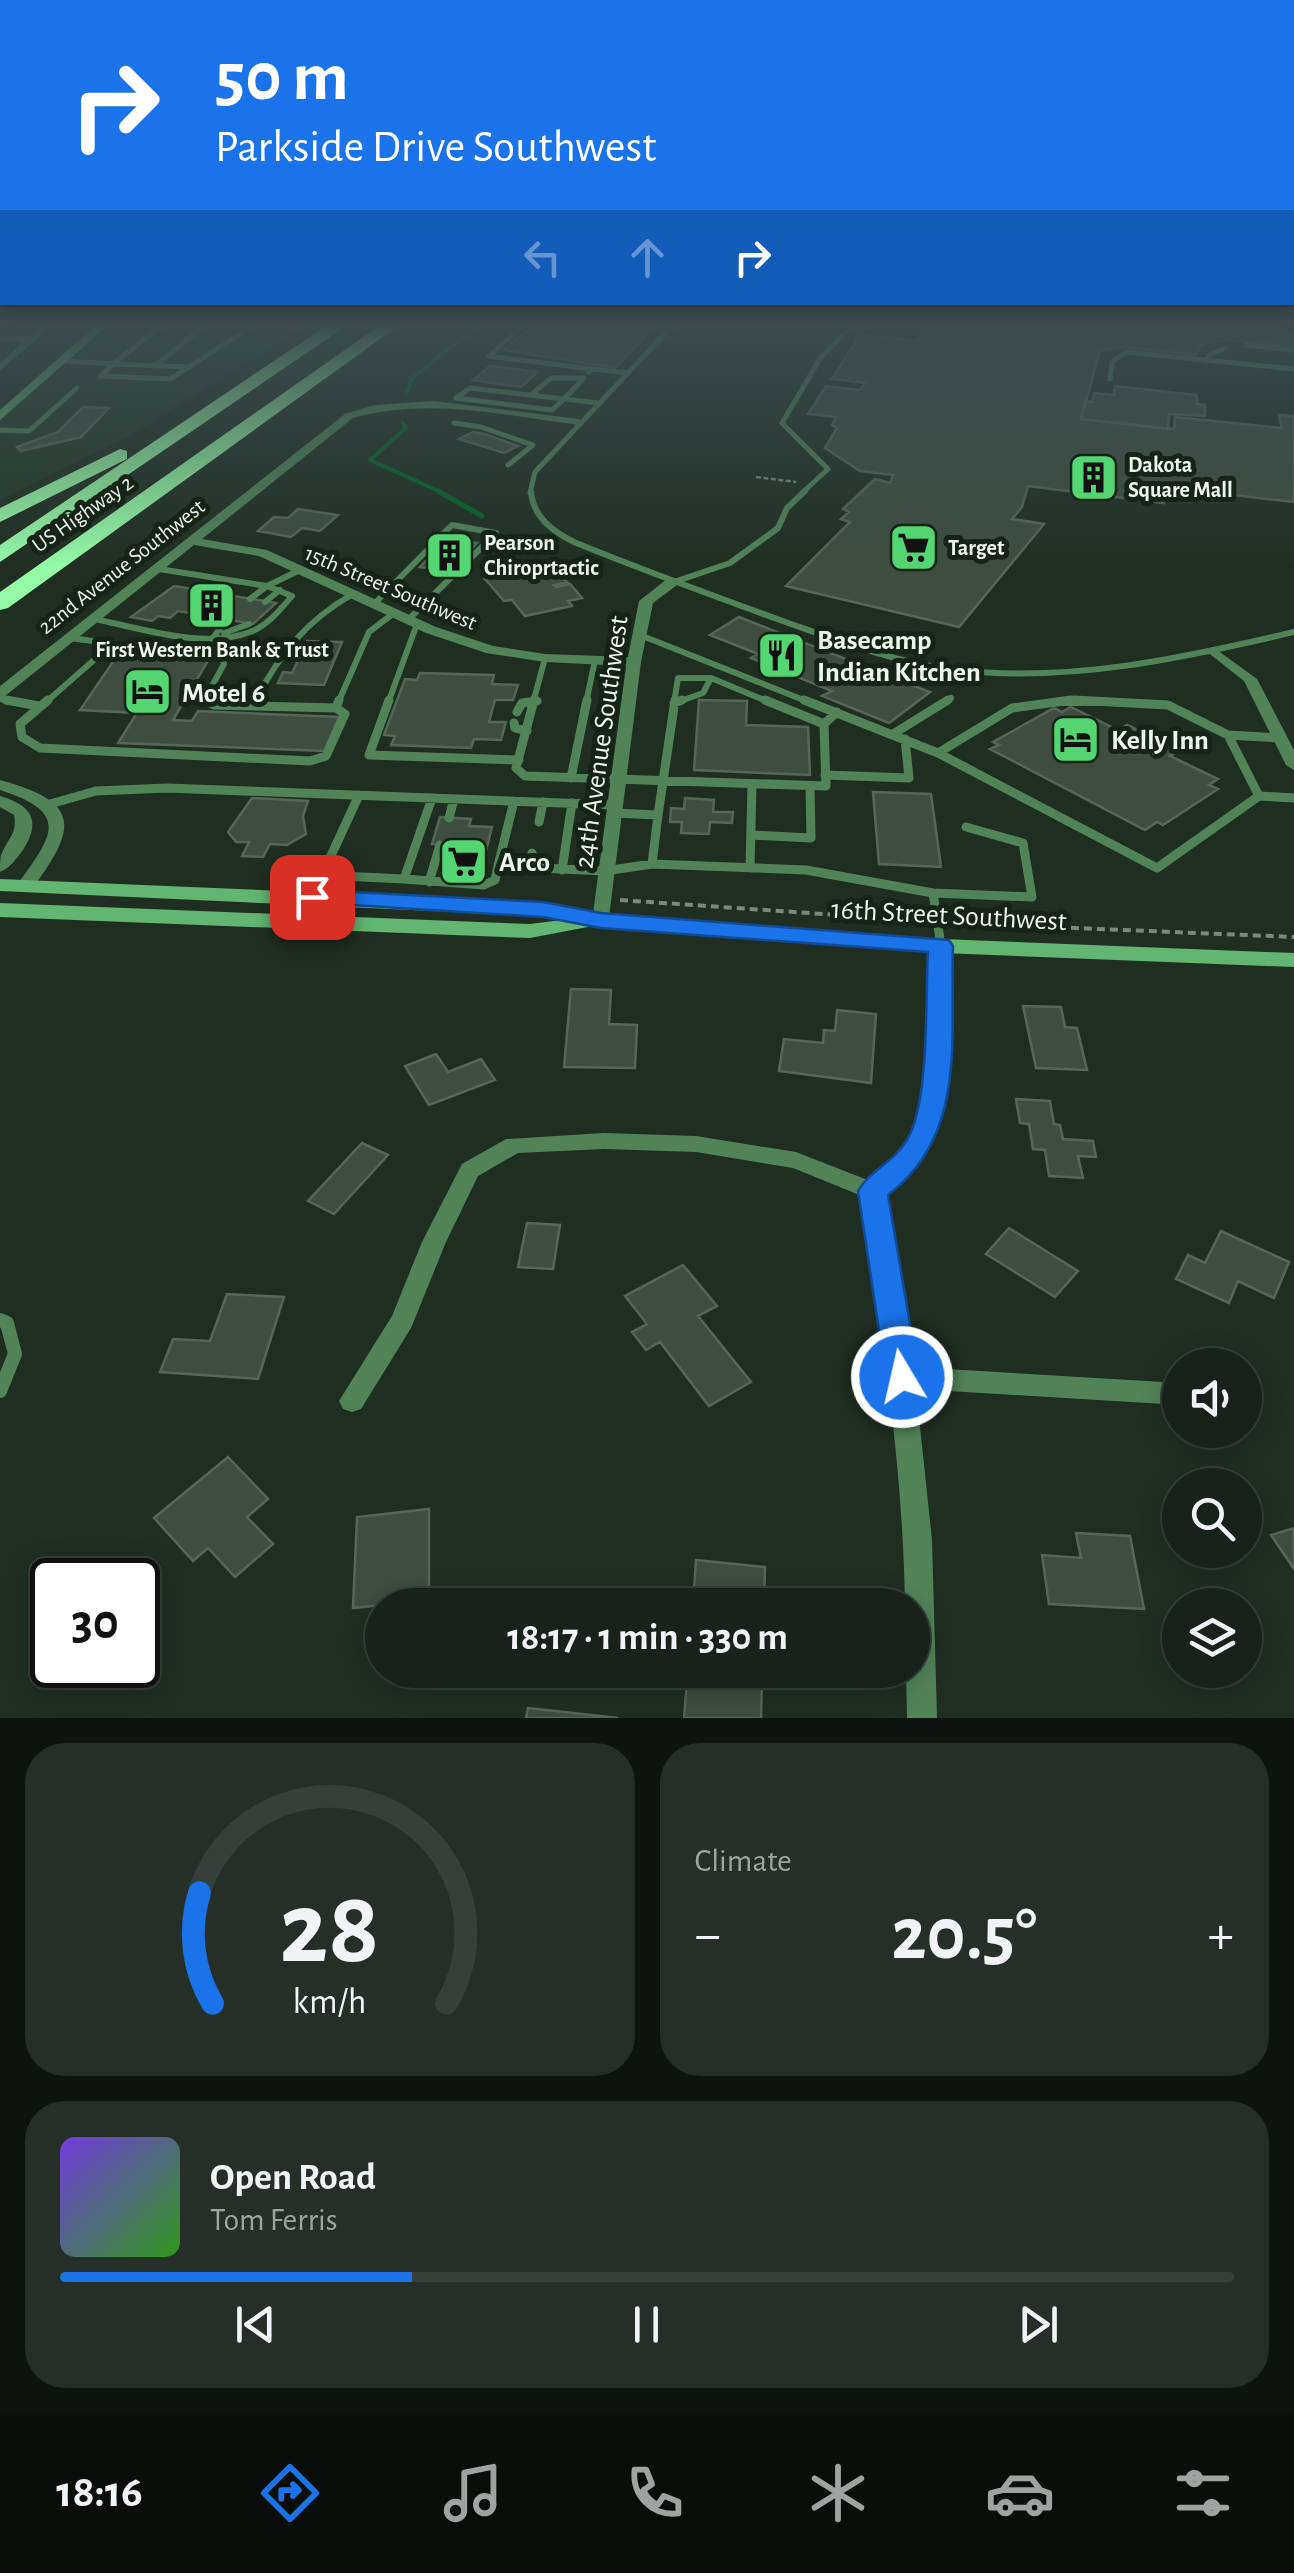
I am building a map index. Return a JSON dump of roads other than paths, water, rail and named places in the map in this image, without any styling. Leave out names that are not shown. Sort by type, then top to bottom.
[{"type":"highway","points":[[0,516],[210,406]]},
{"type":"highway","name":"US Highway 2","points":[[0,555],[223,406]]},
{"type":"highway","name":"US Highway 2","points":[[0,603],[277,406]]},
{"type":"main road","name":"16th Street Southwest","points":[[0,885],[543,910],[601,921],[939,934],[1294,960]]},
{"type":"main road","points":[[1,911],[26,886]]},
{"type":"main road","name":"16th Street Southwest","points":[[1,911],[530,931],[601,921]]},
{"type":"street","name":"22nd Avenue Southwest","points":[[0,696],[272,479],[320,452],[362,420],[413,411],[575,426]]},
{"type":"street","name":"15th Street Southwest","points":[[194,542],[262,553],[407,619],[491,650],[545,658],[634,662]]},
{"type":"street","name":"24th Avenue Southwest","points":[[601,921],[617,780],[646,600],[672,582]]},
{"type":"street","points":[[1214,651],[1250,679],[1294,765]]},
{"type":"street","points":[[0,785],[50,804],[57,814],[58,831],[45,861],[26,886]]},
{"type":"street","points":[[0,801],[9,803],[22,815],[26,828],[20,845],[0,867]]},
{"type":"street","points":[[872,1191],[901,1170],[921,1142],[934,1107],[939,934]]},
{"type":"street","points":[[352,1401],[402,1321],[434,1242],[470,1170],[514,1145],[604,1140],[696,1144],[796,1160],[872,1191]]},
{"type":"street","points":[[872,1191],[902,1377],[918,1540],[922,1718]]},
{"type":"street","points":[[902,1377],[1162,1393]]},
{"type":"lane","points":[[0,430],[28,431],[56,406]]},
{"type":"lane","points":[[521,406],[552,410],[556,406]]},
{"type":"lane","points":[[595,406],[530,483],[528,491],[538,515],[561,535],[672,582],[873,652],[931,668],[994,673],[1092,672],[1214,651],[1294,632]]},
{"type":"lane","points":[[672,582],[730,564],[778,528],[787,508],[828,469],[782,423],[793,406]]},
{"type":"lane","points":[[454,423],[480,427],[532,445],[508,465]]},
{"type":"lane","points":[[336,708],[369,632],[407,619],[496,532],[452,525],[374,604]]},
{"type":"lane","points":[[94,619],[212,638],[256,630],[290,598],[276,589],[159,570]]},
{"type":"lane","points":[[276,589],[262,601],[300,570]]},
{"type":"lane","points":[[387,591],[430,598]]},
{"type":"lane","points":[[252,706],[284,644],[326,607],[353,594]]},
{"type":"lane","points":[[407,619],[369,755],[519,760]]},
{"type":"lane","points":[[212,638],[238,622]]},
{"type":"lane","points":[[212,638],[238,622]]},
{"type":"lane","points":[[640,635],[938,753],[1156,868],[1259,796],[1294,798]]},
{"type":"lane","points":[[70,638],[222,658],[224,664],[205,699],[214,705],[336,708],[345,714],[324,758],[310,761],[40,748],[22,737],[20,724],[111,646]]},
{"type":"lane","points":[[545,658],[537,701],[516,768],[525,776],[826,786],[824,724],[836,712]]},
{"type":"lane","points":[[571,778],[595,660]]},
{"type":"lane","points":[[652,864],[678,678],[711,678],[824,724]]},
{"type":"lane","points":[[674,703],[703,693],[711,678]]},
{"type":"lane","points":[[0,696],[39,706]]},
{"type":"lane","points":[[893,734],[951,698]]},
{"type":"lane","points":[[938,753],[1012,708],[1072,700],[1168,705],[1228,735],[1281,738]]},
{"type":"lane","points":[[517,712],[522,704],[537,701]]},
{"type":"lane","points":[[514,723],[515,728],[527,732]]},
{"type":"lane","points":[[1228,735],[1259,796]]},
{"type":"lane","points":[[825,775],[909,778],[905,739]]},
{"type":"lane","points":[[750,868],[752,784]]},
{"type":"lane","points":[[751,835],[811,838],[810,786]]},
{"type":"lane","points":[[50,804],[96,791],[130,788],[572,803],[658,815]]},
{"type":"lane","points":[[312,897],[359,795]]},
{"type":"lane","points":[[404,880],[432,798]]},
{"type":"lane","points":[[449,818],[454,798]]},
{"type":"lane","points":[[321,875],[484,885],[494,880],[514,801]]},
{"type":"lane","points":[[540,822],[543,802]]},
{"type":"lane","points":[[562,870],[572,803]]},
{"type":"lane","points":[[498,866],[605,871],[652,864],[806,870],[933,892],[1032,898],[1022,842],[966,827]]},
{"type":"lane","points":[[429,882],[440,845]]},
{"type":"lane","points":[[528,868],[532,852]]},
{"type":"lane","points":[[933,892],[939,934]]},
{"type":"lane","points":[[0,1320],[8,1322],[16,1354],[0,1391]]},
{"type":"waterway","points":[[403,423],[406,428],[370,460],[443,493]]},
{"type":"waterway","points":[[438,491],[482,516]]},
{"type":"place","name":"Dakota Square Mall","points":[[1093,477]]},
{"type":"place","name":"Target","points":[[913,547]]},
{"type":"place","name":"Pearson Chiroprtactic","points":[[449,555]]},
{"type":"place","name":"First Western Bank & Trust","points":[[212,605]]},
{"type":"place","name":"Basecamp Indian Kitchen","points":[[782,655]]},
{"type":"place","name":"Motel 6","points":[[147,692]]},
{"type":"place","name":"Kelly Inn","points":[[1076,739]]},
{"type":"place","name":"Arco","points":[[464,861]]}]
